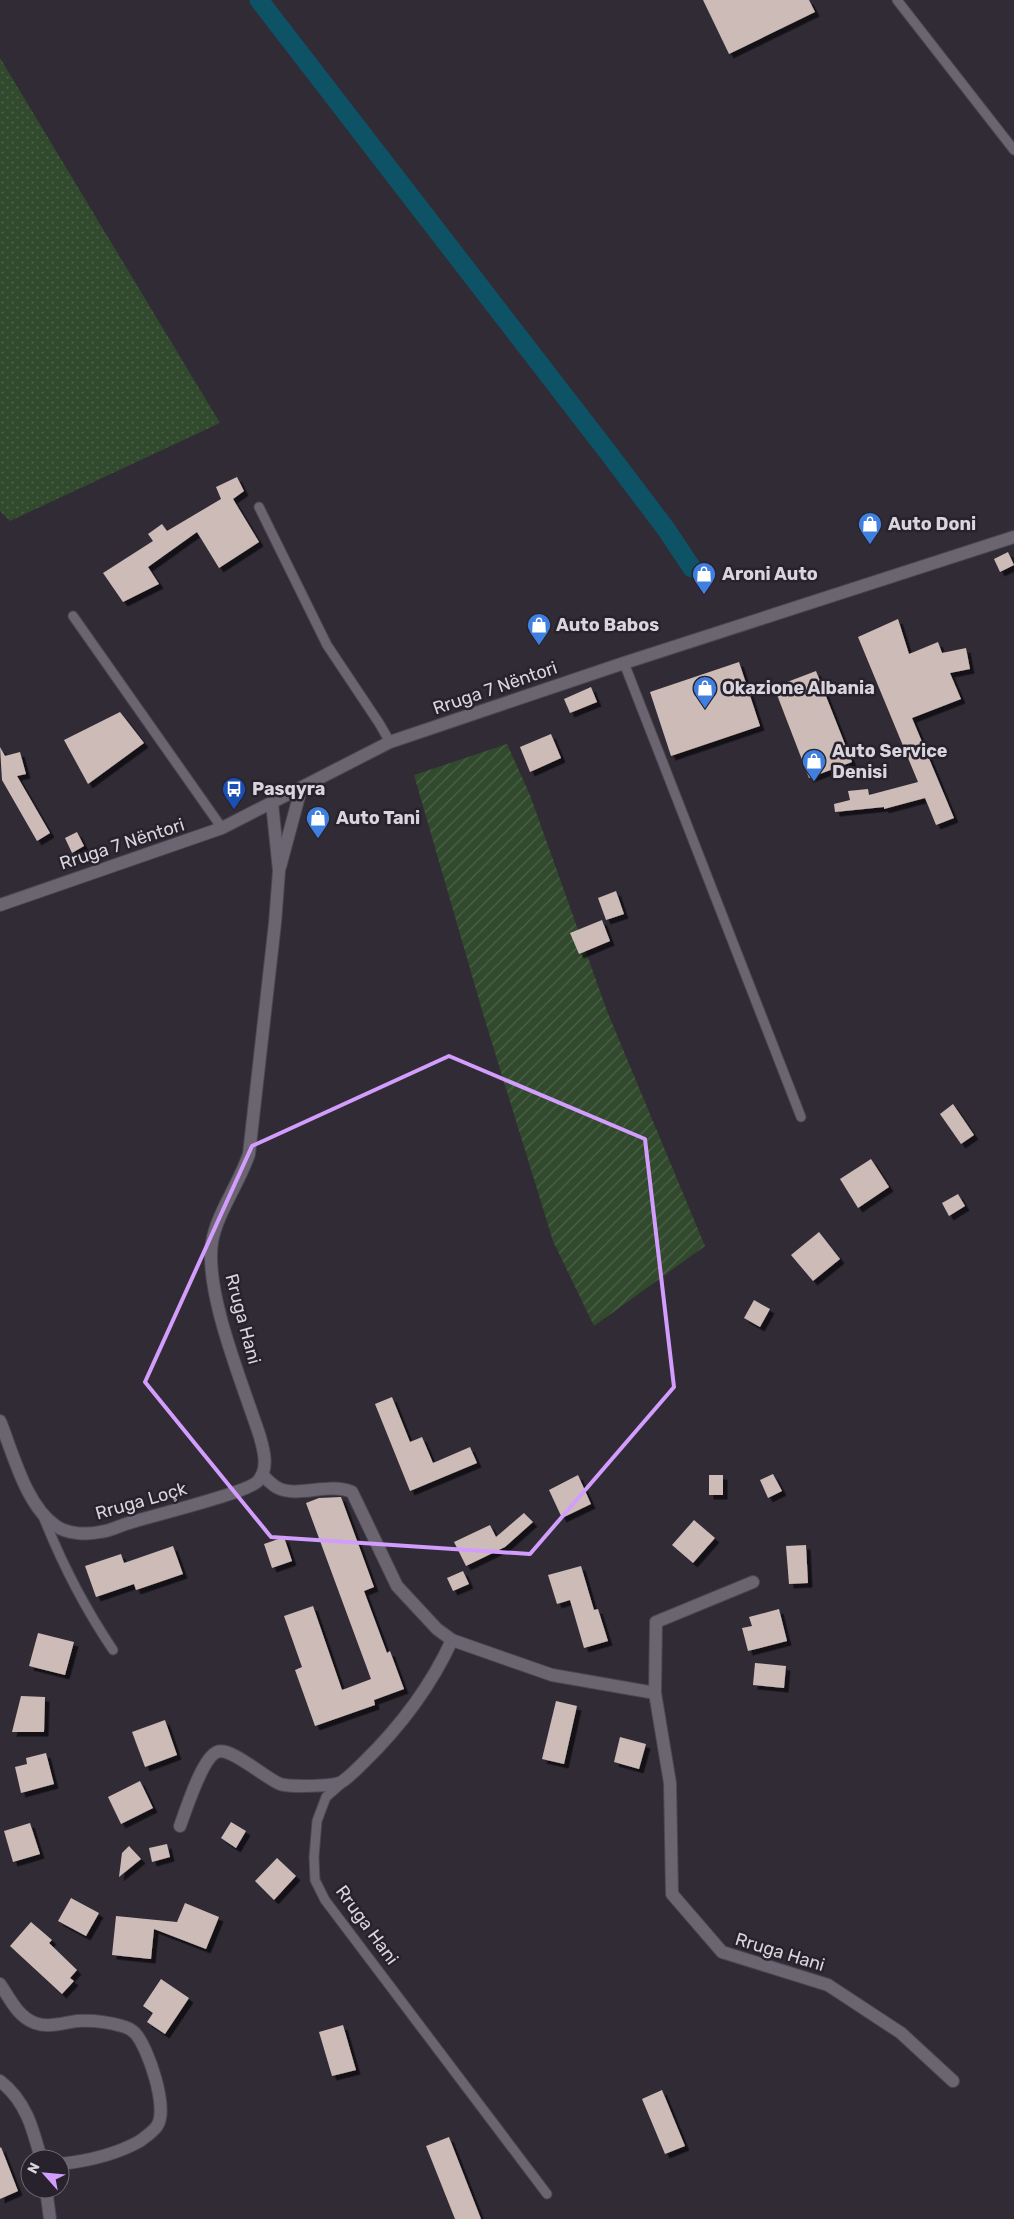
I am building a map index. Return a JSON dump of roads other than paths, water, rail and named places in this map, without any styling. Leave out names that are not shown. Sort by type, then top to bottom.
[{"type":"street","name":"Rruga 7 Nëntori","points":[[0,905],[222,828],[390,742],[624,663],[1014,537]]},
{"type":"street","name":"Rruga Hani","points":[[279,871],[301,789]]},
{"type":"street","name":"Rruga Hani","points":[[262,1475],[265,1457],[216,1297],[210,1258],[212,1241],[220,1218],[243,1173],[248,1154],[275,923],[279,871],[272,803]]},
{"type":"street","name":"Rruga Loçk","points":[[0,1420],[31,1498],[42,1515],[57,1527],[78,1533],[100,1532],[250,1486],[262,1475]]},
{"type":"street","points":[[262,1475],[278,1488],[292,1490],[342,1488],[352,1492],[397,1586],[431,1623],[452,1640],[552,1674],[655,1694]]},
{"type":"street","name":"Rruga Hani","points":[[753,1582],[656,1622],[655,1694],[670,1782],[672,1894],[722,1952],[828,1985],[901,2033],[953,2081]]},
{"type":"street","name":"Rruga Hani","points":[[342,1782],[382,1745],[412,1708],[444,1657],[452,1640]]},
{"type":"street","points":[[180,1826],[204,1768],[215,1752],[222,1750],[230,1752],[267,1777],[289,1787],[342,1782]]},
{"type":"street","points":[[0,1984],[23,2017],[37,2024],[52,2025],[78,2021],[102,2022],[122,2026],[134,2032],[150,2060],[161,2108],[158,2125],[144,2138],[126,2148],[83,2162],[70,2163]]},
{"type":"street","points":[[0,2080],[12,2090],[28,2114],[39,2149]]},
{"type":"street","points":[[47,2199],[50,2219]]},
{"type":"lane","points":[[897,0],[1014,150]]},
{"type":"lane","points":[[259,507],[327,645],[390,742]]},
{"type":"lane","points":[[73,616],[222,828]]},
{"type":"lane","points":[[624,663],[801,1117]]},
{"type":"lane","points":[[42,1515],[60,1561],[86,1610],[113,1650]]},
{"type":"lane","name":"Rruga Hani","points":[[342,1782],[326,1797],[316,1821],[315,1880],[325,1900],[547,2194]]},
{"type":"waterway","points":[[259,0],[607,451],[666,529],[692,568]]},
{"type":"place","name":"Auto Doni","points":[[870,545]]},
{"type":"place","name":"Aroni Auto","points":[[704,595]]},
{"type":"place","name":"Auto Babos","points":[[539,646]]},
{"type":"place","name":"Okazione Albania","points":[[705,709]]},
{"type":"place","name":"Auto Service Denisi","points":[[814,782]]},
{"type":"place","name":"Pasqyra","points":[[234,810]]},
{"type":"place","name":"Auto Tani","points":[[318,839]]}]
